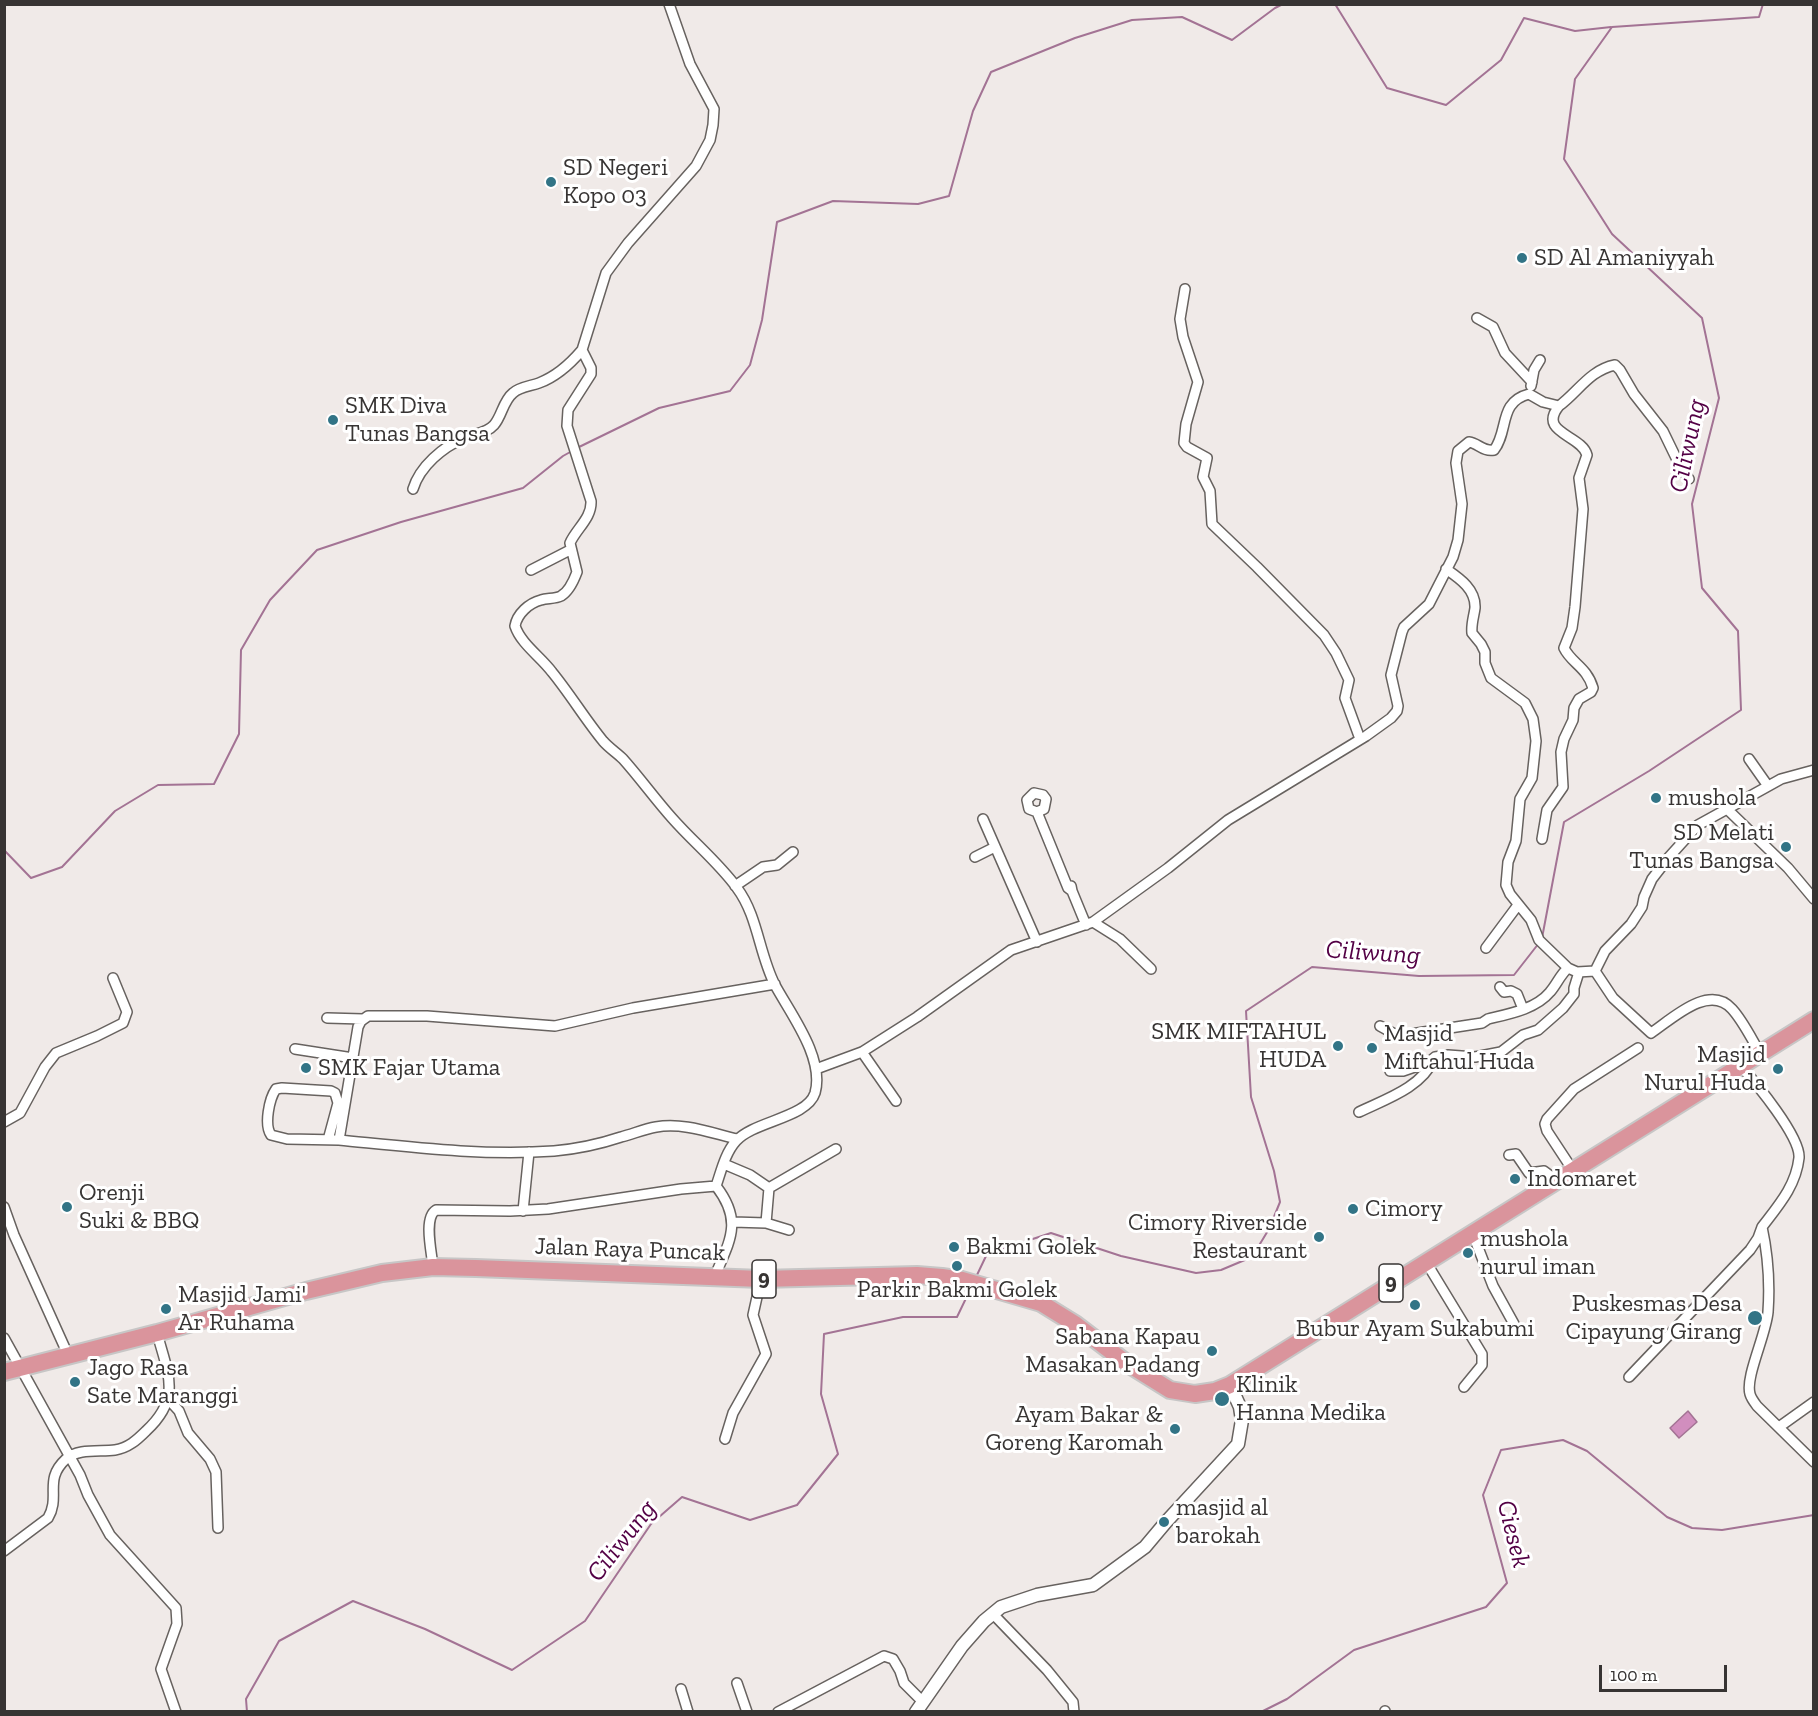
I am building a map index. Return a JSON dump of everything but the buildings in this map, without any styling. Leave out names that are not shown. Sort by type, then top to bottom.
[{"type":"highway","name":"Jalan Raya Puncak","points":[[12,1370],[69,1357],[306,1291],[381,1273],[433,1267],[761,1279],[917,1275],[962,1280],[1041,1303],[1125,1362],[1170,1390],[1195,1394],[1215,1391],[1230,1385],[1572,1169],[1814,1020]]},
{"type":"street","points":[[413,489],[428,464],[441,452],[494,425],[512,393],[548,379],[570,363],[582,350],[606,273],[628,243],[696,166],[707,147],[712,134],[714,115],[712,104],[690,64],[669,4]]},
{"type":"street","points":[[1185,289],[1180,319],[1183,337],[1198,382],[1186,424],[1184,443],[1207,458],[1203,477],[1210,491],[1212,524],[1331,644],[1349,680],[1345,698],[1360,739]]},
{"type":"street","points":[[1477,318],[1493,327],[1505,353],[1532,382]]},
{"type":"street","points":[[582,350],[591,371],[588,382],[567,413],[567,423],[591,506],[588,516],[571,539],[570,550],[577,570],[562,596],[541,600],[524,610],[516,622],[516,630],[551,670],[604,742],[622,758],[671,817],[735,886],[749,911],[775,984],[797,1021],[816,1069],[816,1089],[810,1102],[737,1139],[728,1154],[716,1186]]},
{"type":"street","points":[[1529,394],[1540,360]]},
{"type":"street","points":[[1542,839],[1547,810],[1563,787],[1561,752],[1573,720],[1574,708],[1579,699],[1591,692],[1593,688],[1582,667],[1570,657],[1564,648],[1572,628],[1575,607],[1583,509],[1579,478],[1587,455],[1582,446],[1558,430],[1553,418],[1554,412],[1592,376],[1615,365],[1663,431],[1689,479]]},
{"type":"street","points":[[1529,394],[1550,405],[1559,406]]},
{"type":"street","points":[[816,1069],[861,1052],[917,1017],[1011,950],[1090,923],[1168,868],[1228,820],[1391,718],[1397,711],[1397,700],[1391,675],[1402,632],[1404,627],[1429,604],[1454,557],[1462,504],[1456,456],[1458,451],[1468,442],[1475,443],[1487,451],[1494,450],[1501,438],[1503,423],[1508,411],[1518,399],[1529,394]]},
{"type":"street","points":[[531,570],[570,550]]},
{"type":"street","points":[[1446,569],[1465,584],[1474,596],[1472,633],[1485,652],[1485,663],[1491,678],[1525,703],[1533,720],[1536,741],[1532,778],[1517,808],[1516,841],[1508,862],[1506,885],[1518,905],[1531,920],[1539,939],[1568,968],[1579,972],[1595,971]]},
{"type":"street","points":[[1749,759],[1768,786]]},
{"type":"street","points":[[1595,971],[1605,951],[1631,924],[1642,907],[1652,879],[1698,825],[1781,779],[1814,770]]},
{"type":"street","points":[[1728,809],[1788,868],[1814,898]]},
{"type":"street","points":[[1039,812],[1072,886],[1072,891],[1090,923],[1120,939],[1151,969]]},
{"type":"street","points":[[983,819],[1037,942]]},
{"type":"street","points":[[975,857],[995,847]]},
{"type":"street","points":[[735,886],[763,867],[777,865],[794,852]]},
{"type":"street","points":[[1486,948],[1518,905]]},
{"type":"street","points":[[1380,1026],[1398,1036],[1482,1023],[1488,1019],[1535,1005],[1568,968]]},
{"type":"street","points":[[1595,971],[1613,998],[1651,1033],[1691,1005],[1702,1000],[1716,1000],[1724,1002],[1734,1011],[1760,1053]]},
{"type":"street","points":[[1390,1071],[1403,1071],[1429,1062],[1435,1057],[1448,1055],[1474,1057],[1501,1052],[1523,1035],[1538,1030],[1563,1008],[1574,994],[1579,972]]},
{"type":"street","points":[[4,1122],[20,1113],[45,1067],[56,1053],[123,1023],[127,1012],[113,978]]},
{"type":"street","points":[[327,1017],[363,1019],[375,1016],[427,1016],[561,1026],[644,1006],[775,984]]},
{"type":"street","points":[[1500,987],[1504,992],[1511,991],[1517,994],[1523,1009]]},
{"type":"street","points":[[339,1140],[358,1027],[363,1019]]},
{"type":"street","points":[[1572,1169],[1547,1131],[1546,1119],[1574,1089],[1638,1048]]},
{"type":"street","points":[[295,1049],[353,1058]]},
{"type":"street","points":[[861,1052],[896,1101]]},
{"type":"street","points":[[1359,1112],[1414,1084],[1429,1071],[1435,1057]]},
{"type":"street","points":[[1629,1377],[1750,1250],[1761,1233],[1762,1227],[1788,1191],[1799,1157],[1798,1149],[1775,1108],[1740,1065]]},
{"type":"street","points":[[328,1140],[338,1103],[334,1093],[276,1089],[272,1096],[267,1128],[271,1135],[287,1139],[328,1140],[339,1140],[473,1152],[529,1152],[579,1147],[664,1126],[684,1127],[737,1139]]},
{"type":"street","points":[[769,1188],[836,1149]]},
{"type":"street","points":[[524,1211],[529,1152]]},
{"type":"street","points":[[1509,1155],[1516,1154],[1529,1173],[1544,1172],[1556,1180]]},
{"type":"street","points":[[724,1164],[750,1175],[769,1188]]},
{"type":"street","points":[[433,1267],[429,1224],[430,1215],[434,1211],[524,1211],[716,1186]]},
{"type":"street","points":[[714,1278],[728,1244],[733,1222],[726,1201],[716,1186]]},
{"type":"street","points":[[765,1223],[769,1188]]},
{"type":"street","points":[[4,1207],[14,1235],[69,1357]]},
{"type":"street","points":[[733,1222],[765,1223],[789,1230]]},
{"type":"street","points":[[1762,1227],[1768,1268],[1768,1312],[1766,1332],[1750,1375],[1750,1396],[1757,1406],[1814,1462]]},
{"type":"street","points":[[1472,1232],[1493,1286],[1514,1324]]},
{"type":"street","points":[[1425,1262],[1482,1354],[1482,1365],[1464,1387]]},
{"type":"street","points":[[725,1438],[733,1413],[766,1354],[753,1315],[761,1279]]},
{"type":"street","points":[[4,1551],[48,1518],[52,1512],[54,1473],[68,1456],[118,1450],[135,1442],[149,1429],[169,1400],[169,1379],[157,1333]]},
{"type":"street","points":[[4,1338],[12,1370],[80,1475],[91,1502],[110,1536],[176,1608],[177,1624],[161,1669],[176,1712]]},
{"type":"street","points":[[778,1712],[884,1656],[893,1659],[904,1683],[919,1706],[962,1646],[993,1614],[1009,1604],[1037,1595],[1093,1585],[1145,1547],[1238,1444],[1242,1420],[1240,1407],[1230,1385]]},
{"type":"street","points":[[169,1400],[180,1411],[188,1433],[210,1458],[216,1472],[218,1528]]},
{"type":"street","points":[[1779,1427],[1814,1402]]},
{"type":"street","points":[[993,1614],[1067,1694],[1073,1702],[1074,1712]]},
{"type":"street","points":[[737,1683],[747,1712]]},
{"type":"street","points":[[681,1689],[688,1712]]},
{"type":"shaded area","points":[[1688,1411],[1697,1422],[1679,1438],[1670,1428]]},
{"type":"waterway","points":[[577,448],[659,408],[730,391],[750,365],[762,320],[777,222],[833,201],[918,204],[949,196],[973,111],[991,72],[1075,38],[1132,20],[1182,17],[1232,40],[1283,4]]},
{"type":"waterway","points":[[1335,4],[1387,88],[1446,105],[1501,60],[1524,18],[1575,31],[1611,27]]},
{"type":"waterway","name":"Ciliwung","points":[[1542,938],[1564,822],[1649,771],[1741,710],[1738,631],[1702,588],[1692,504],[1719,398],[1702,318],[1612,234],[1564,159],[1575,79],[1612,27],[1759,17],[1763,4]]},
{"type":"waterway","points":[[4,850],[31,878],[62,867],[115,811],[158,785],[214,784],[239,734],[241,650],[270,600],[317,550],[401,522],[523,488],[572,451]]},
{"type":"waterway","name":"Ciliwung","points":[[976,1277],[987,1254],[1051,1233],[1121,1256],[1196,1273],[1221,1270],[1252,1257],[1269,1229],[1280,1202],[1274,1171],[1251,1097],[1246,1011],[1312,967],[1419,976],[1514,975],[1539,943]]},
{"type":"waterway","name":"Ciliwung","points":[[247,1712],[246,1699],[279,1641],[353,1601],[425,1629],[512,1670],[585,1621],[651,1524],[682,1497],[750,1520],[797,1505],[838,1454],[821,1394],[824,1334],[903,1317],[957,1317],[970,1290]]},
{"type":"waterway","name":"Ciesek","points":[[1261,1712],[1287,1699],[1354,1650],[1486,1607],[1507,1583],[1483,1495],[1501,1450],[1563,1440],[1587,1451],[1667,1517],[1692,1528],[1722,1530],[1814,1515]]},
{"type":"place","name":"SD Negeri Kopo 03","points":[[551,182]]},
{"type":"place","name":"SD Al Amaniyyah","points":[[1522,258]]},
{"type":"place","name":"SMK Diva Tunas Bangsa","points":[[333,420]]},
{"type":"place","name":"mushola","points":[[1656,798]]},
{"type":"place","name":"SD Melati Tunas Bangsa","points":[[1786,847]]},
{"type":"place","name":"SMK MIFTAHUL HUDA","points":[[1338,1046]]},
{"type":"place","name":"Masjid Miftahul Huda","points":[[1372,1048]]},
{"type":"place","name":"SMK Fajar Utama","points":[[306,1068]]},
{"type":"place","name":"Masjid Nurul Huda","points":[[1778,1069]]},
{"type":"place","name":"Indomaret","points":[[1515,1179]]},
{"type":"place","name":"Orenji Suki & BBQ","points":[[67,1207]]},
{"type":"place","name":"Cimory","points":[[1353,1209]]},
{"type":"place","name":"Cimory Riverside Restaurant","points":[[1319,1237]]},
{"type":"place","name":"Bakmi Golek","points":[[954,1247]]},
{"type":"place","name":"mushola nurul iman","points":[[1468,1253]]},
{"type":"place","name":"Parkir Bakmi Golek","points":[[957,1266]]},
{"type":"place","name":"Bubur Ayam Sukabumi","points":[[1415,1305]]},
{"type":"place","name":"Masjid Jami' Ar Ruhama","points":[[166,1309]]},
{"type":"place","name":"Puskesmas Desa Cipayung Girang","points":[[1755,1318]]},
{"type":"place","name":"Sabana Kapau Masakan Padang","points":[[1212,1351]]},
{"type":"place","name":"Jago Rasa Sate Maranggi","points":[[75,1382]]},
{"type":"place","name":"Klinik Hanna Medika","points":[[1222,1399]]},
{"type":"place","name":"Ayam Bakar & Goreng Karomah","points":[[1175,1429]]},
{"type":"place","name":"masjid al barokah","points":[[1164,1522]]}]
